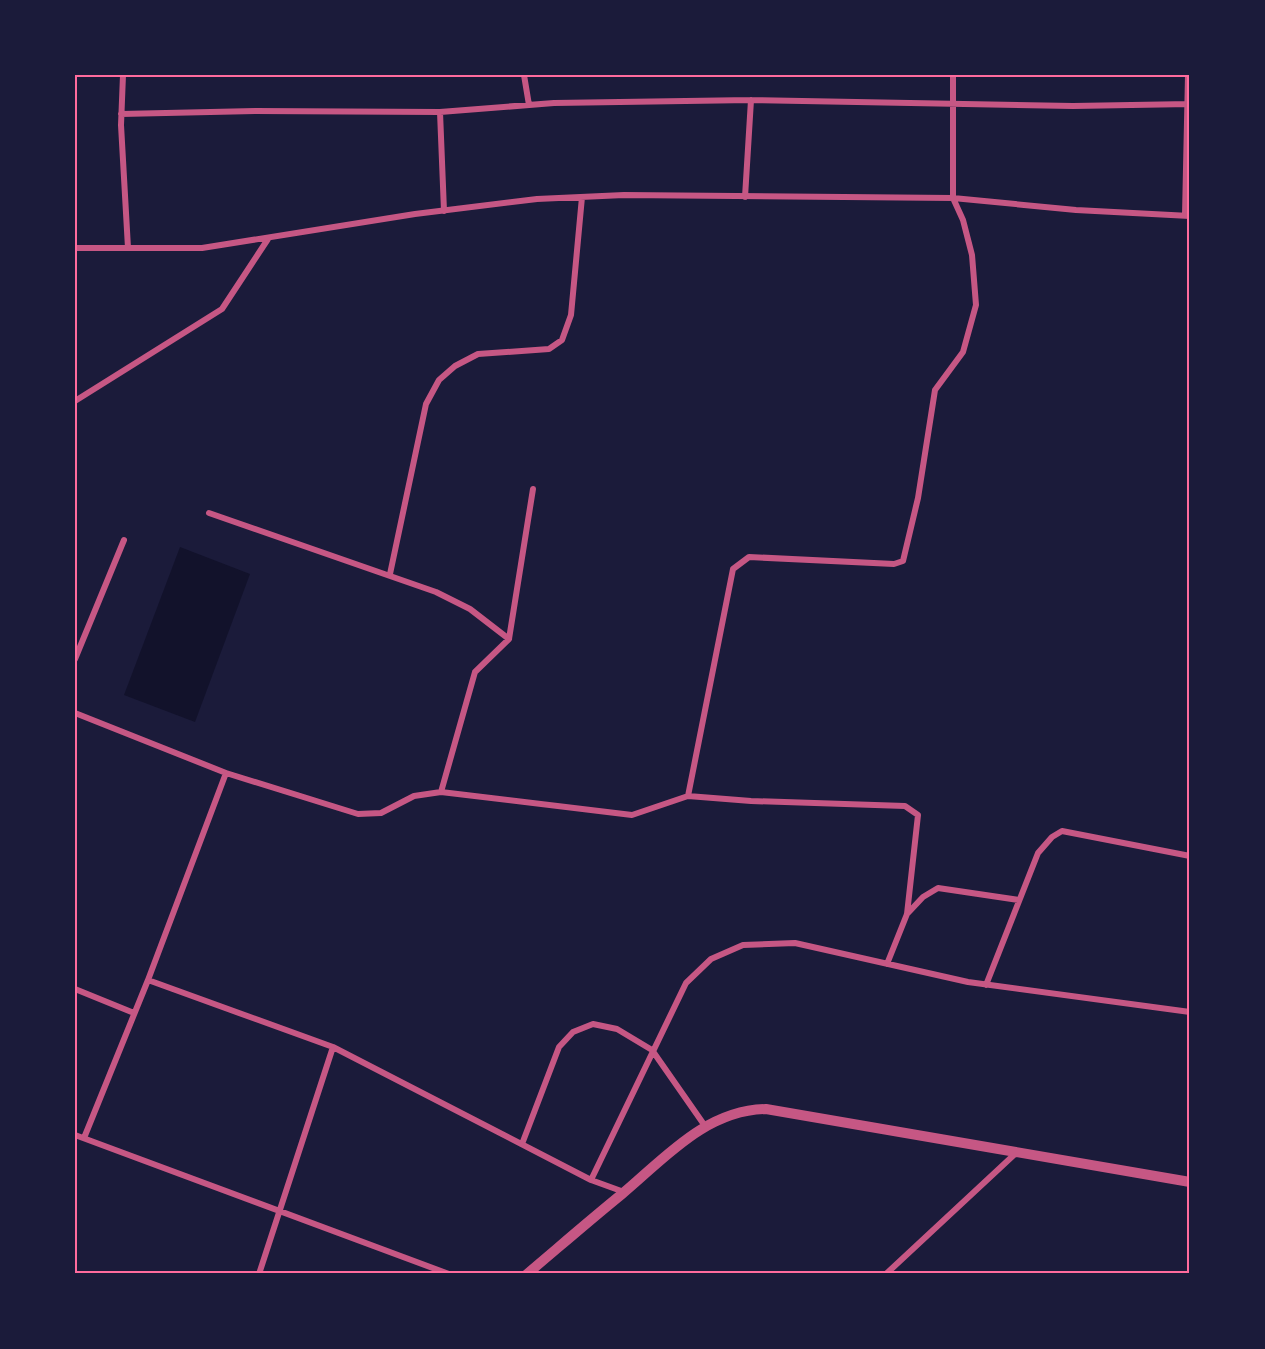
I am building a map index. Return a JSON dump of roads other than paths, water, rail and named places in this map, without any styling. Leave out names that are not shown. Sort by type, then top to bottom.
[{"type":"street","points":[[123,75],[122,114],[128,248]]},
{"type":"street","points":[[524,75],[529,105]]},
{"type":"street","points":[[687,796],[733,569],[748,557],[894,564],[903,561],[918,498],[935,390],[963,352],[976,305],[972,255],[963,220],[952,198],[953,75]]},
{"type":"street","points":[[75,248],[202,248],[444,211],[537,199],[582,197],[952,198],[1076,210],[1187,216],[1188,75]]},
{"type":"street","points":[[122,114],[255,111],[440,112],[529,105],[751,100],[1073,106],[1189,104]]},
{"type":"street","points":[[746,197],[751,100]]},
{"type":"street","points":[[440,112],[444,211]]},
{"type":"street","points":[[390,574],[426,404],[439,380],[455,366],[478,354],[549,349],[562,340],[571,315],[582,197]]},
{"type":"street","points":[[75,401],[222,309],[263,244],[270,238]]},
{"type":"street","points":[[441,792],[475,672],[509,639],[533,489]]},
{"type":"street","points":[[209,513],[390,574],[436,592],[470,609],[509,639]]},
{"type":"street","points":[[75,659],[124,540]]},
{"type":"street","points":[[75,713],[226,773],[358,814],[381,813],[414,796],[441,792],[632,815],[687,796],[751,801],[905,806],[918,815],[907,914],[887,964]]},
{"type":"street","points":[[84,1138],[148,980],[226,773]]},
{"type":"street","points":[[986,985],[1038,854],[1052,837],[1062,831],[1190,856]]},
{"type":"street","points":[[907,914],[923,897],[938,888],[1019,900]]},
{"type":"street","points":[[591,1180],[686,983],[711,959],[743,945],[795,943],[986,985],[1190,1012]]},
{"type":"street","points":[[148,980],[333,1047],[591,1180],[624,1192]]},
{"type":"street","points":[[75,989],[134,1013]]},
{"type":"street","points":[[522,1144],[558,1047],[573,1032],[593,1024],[617,1029],[652,1050],[705,1126]]},
{"type":"street","points":[[259,1274],[333,1047]]},
{"type":"street","points":[[527,1274],[681,1142],[705,1126],[736,1111],[766,1108],[1190,1182]]},
{"type":"street","points":[[75,1135],[449,1274]]},
{"type":"street","points":[[886,1274],[1016,1153]]}]
